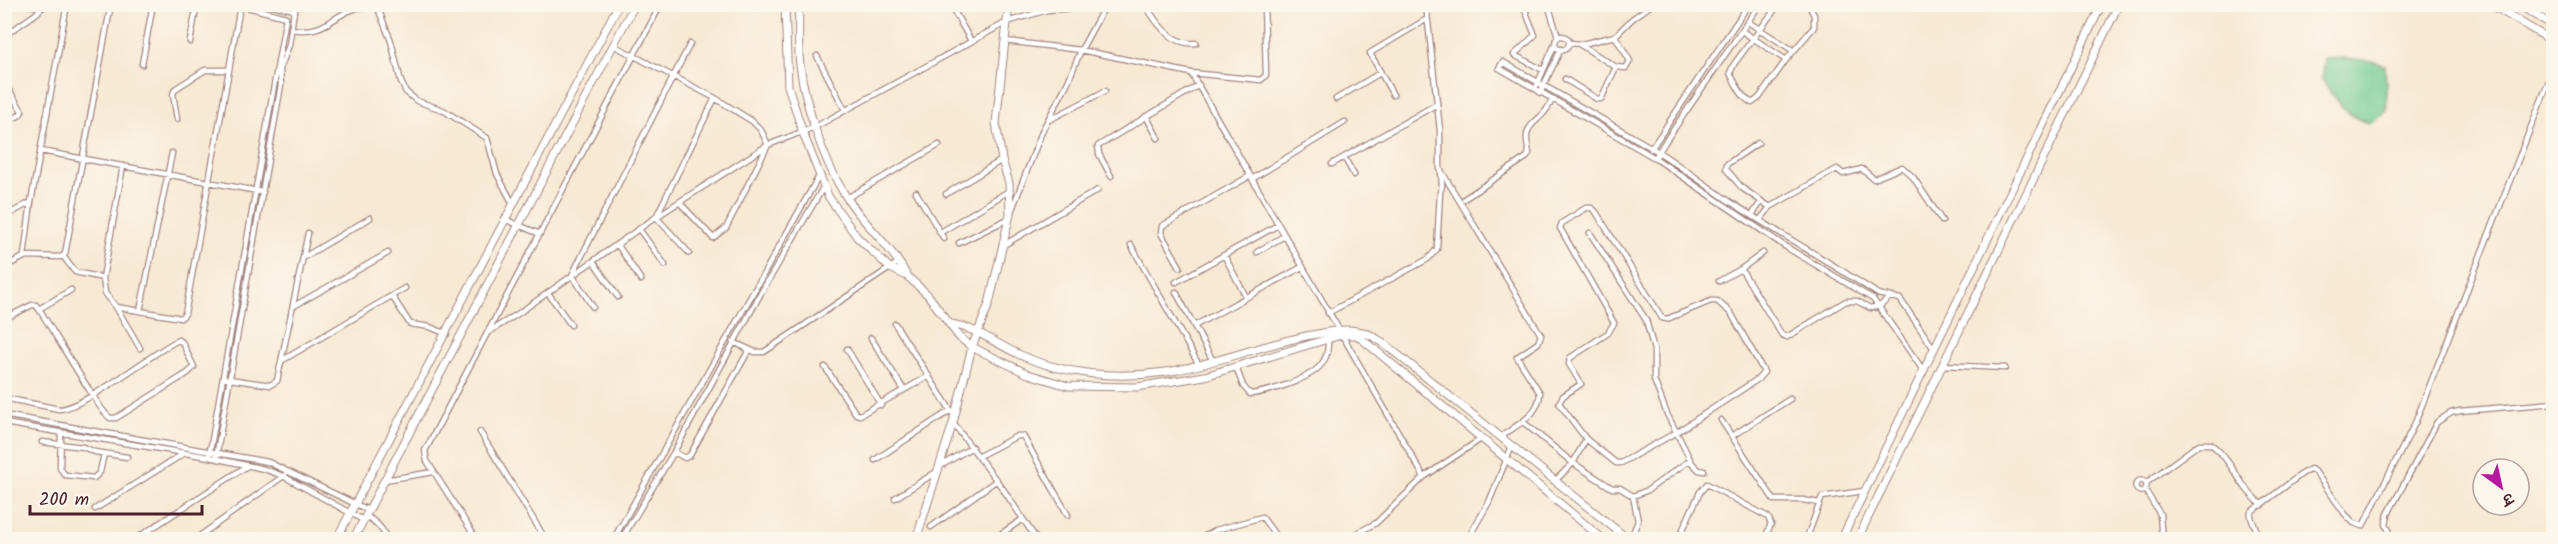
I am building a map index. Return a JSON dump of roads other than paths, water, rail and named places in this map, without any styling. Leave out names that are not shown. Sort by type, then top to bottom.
[{"type":"street","points":[[27,4],[43,6]]},
{"type":"street","points":[[24,256],[31,202],[67,4]]},
{"type":"street","points":[[103,278],[75,272],[63,256],[111,4]]},
{"type":"street","points":[[142,64],[153,4]]},
{"type":"street","points":[[190,42],[197,4]]},
{"type":"street","points":[[216,458],[281,85],[278,72],[288,49],[295,7],[268,4]]},
{"type":"street","points":[[336,540],[447,334],[504,219],[619,4]]},
{"type":"street","points":[[353,540],[635,4]]},
{"type":"street","points":[[477,540],[426,459],[425,451],[661,4]]},
{"type":"street","points":[[785,4],[788,86],[802,133],[835,208],[857,237],[890,268],[907,276],[928,295],[951,324],[958,337],[972,347],[1028,374],[1068,386],[1120,388],[1165,384],[1236,367],[1328,339],[1340,333],[1357,335],[1604,540]]},
{"type":"street","points":[[798,4],[800,64],[804,91],[815,127],[847,198],[900,261],[907,276]]},
{"type":"street","points":[[950,4],[971,41]]},
{"type":"street","points":[[1009,4],[996,123],[1009,191],[1009,217]]},
{"type":"street","points":[[1145,4],[1155,22],[1182,44],[1196,43]]},
{"type":"street","points":[[1005,40],[1081,50],[1191,73],[1256,81],[1264,79],[1264,4]]},
{"type":"street","points":[[1328,314],[1435,253],[1442,186],[1437,104],[1426,4]]},
{"type":"street","points":[[1534,4],[1524,10],[1535,35],[1514,55],[1544,70]]},
{"type":"street","points":[[1534,90],[1558,37],[1548,4]]},
{"type":"street","points":[[1540,93],[1561,49],[1569,44],[1615,36],[1632,19],[1653,4]]},
{"type":"street","points":[[1647,153],[1749,4]]},
{"type":"street","points":[[1655,158],[1760,4]]},
{"type":"street","points":[[1779,4],[1734,63],[1730,73],[1741,93],[1752,103],[1759,98],[1786,60],[1814,27],[1814,15],[1808,4]]},
{"type":"street","points":[[1841,540],[2102,4]]},
{"type":"street","points":[[1857,540],[2119,4]]},
{"type":"street","points":[[2490,4],[2553,42]]},
{"type":"street","points":[[2517,4],[2553,26]]},
{"type":"street","points":[[116,307],[180,318],[185,314],[230,70],[238,5],[293,18]]},
{"type":"street","points":[[487,333],[656,217],[768,145],[815,127],[1008,22],[1047,7],[1106,5]]},
{"type":"street","points":[[916,540],[972,347],[989,304],[1009,217],[1048,120],[1067,84],[1081,50],[1106,5]]},
{"type":"street","points":[[4,36],[43,6]]},
{"type":"street","points":[[291,29],[308,32],[323,28],[345,12],[367,6]]},
{"type":"street","points":[[209,454],[288,7]]},
{"type":"street","points":[[379,11],[391,41],[404,88],[417,101],[443,110],[487,138],[497,174],[513,204]]},
{"type":"street","points":[[1393,95],[1371,56],[1372,51],[1427,18]]},
{"type":"street","points":[[1748,22],[1794,51]]},
{"type":"street","points":[[1742,31],[1786,60]]},
{"type":"street","points":[[1558,37],[1564,36],[1569,44]]},
{"type":"street","points":[[1579,44],[1616,67],[1626,68],[1630,61],[1615,36]]},
{"type":"street","points":[[572,275],[690,44]]},
{"type":"street","points":[[1556,44],[1561,49]]},
{"type":"street","points":[[613,45],[716,98],[752,120],[761,130],[768,145]]},
{"type":"street","points":[[817,56],[845,110]]},
{"type":"street","points":[[1923,370],[1873,299],[1739,215],[1647,153],[1534,90],[1500,69],[1498,65],[1503,62],[1659,152],[1742,209],[1878,294],[1902,302],[1934,349]]},
{"type":"street","points":[[1565,79],[1597,99],[1602,99],[1616,67]]},
{"type":"street","points":[[2253,540],[2257,536],[2257,528],[2250,514],[2303,473],[2311,470],[2316,473],[2350,519],[2363,526],[2415,423],[2553,68]]},
{"type":"street","points":[[177,118],[173,94],[175,89],[205,70],[230,70]]},
{"type":"street","points":[[1191,73],[1424,477]]},
{"type":"street","points":[[1336,99],[1380,73]]},
{"type":"street","points":[[4,82],[21,111],[20,115],[4,123]]},
{"type":"street","points":[[1111,176],[1099,154],[1098,146],[1199,85]]},
{"type":"street","points":[[1048,120],[1105,91]]},
{"type":"street","points":[[656,217],[716,98]]},
{"type":"street","points":[[1464,199],[1527,157],[1529,153],[1526,141],[1528,129],[1544,116],[1552,100]]},
{"type":"street","points":[[1332,164],[1437,104]]},
{"type":"street","points":[[1146,116],[1158,138]]},
{"type":"street","points":[[1180,267],[1161,233],[1162,226],[1345,122]]},
{"type":"street","points":[[1758,143],[1725,166],[1742,188],[1770,207]]},
{"type":"street","points":[[679,202],[713,238],[726,228],[768,145]]},
{"type":"street","points":[[847,198],[939,145]]},
{"type":"street","points":[[41,151],[263,192]]},
{"type":"street","points":[[140,311],[171,153]]},
{"type":"street","points":[[261,155],[269,155]]},
{"type":"street","points":[[1344,157],[1354,175]]},
{"type":"street","points":[[946,194],[1002,160]]},
{"type":"street","points":[[123,166],[103,278],[105,293],[140,348]]},
{"type":"street","points":[[1760,220],[1770,207],[1837,169],[1843,174],[1862,169],[1874,179],[1902,167],[1912,177],[1942,221]]},
{"type":"street","points":[[1440,169],[1540,330],[1538,343],[1517,357],[1540,395],[1534,411],[1523,422],[1501,437]]},
{"type":"street","points":[[613,540],[819,176]]},
{"type":"street","points":[[621,540],[824,186]]},
{"type":"street","points":[[1002,246],[1098,190]]},
{"type":"street","points":[[941,232],[1009,191]]},
{"type":"street","points":[[916,192],[944,238]]},
{"type":"street","points":[[4,217],[31,202]]},
{"type":"street","points":[[1752,215],[1761,202]]},
{"type":"street","points":[[1586,208],[1592,208],[1661,316],[1667,319],[1711,301],[1717,301],[1731,313],[1764,372],[1758,379],[1677,432],[1621,464],[1616,463],[1586,440],[1559,400],[1581,384],[1569,364],[1570,358],[1608,333],[1614,323],[1560,228],[1562,223],[1586,208]]},
{"type":"street","points":[[1739,215],[1742,209]]},
{"type":"street","points":[[656,217],[688,253]]},
{"type":"street","points":[[959,243],[1009,217]]},
{"type":"street","points":[[304,256],[370,218]]},
{"type":"street","points":[[504,219],[540,234]]},
{"type":"street","points":[[1176,282],[1278,225]]},
{"type":"street","points":[[639,229],[665,265]]},
{"type":"street","points":[[223,378],[272,385],[278,380],[308,233]]},
{"type":"street","points":[[1590,233],[1646,320],[1654,350],[1654,380],[1666,414],[1690,460],[1696,468],[1704,471]]},
{"type":"street","points":[[1257,252],[1284,236]]},
{"type":"street","points":[[617,244],[642,280]]},
{"type":"street","points":[[1131,245],[1199,365]]},
{"type":"street","points":[[294,306],[388,253]]},
{"type":"street","points":[[1719,281],[1763,253]]},
{"type":"street","points":[[1981,253],[1996,259]]},
{"type":"street","points":[[1224,255],[1246,297]]},
{"type":"street","points":[[4,267],[24,256],[63,256]]},
{"type":"street","points":[[593,261],[618,297]]},
{"type":"street","points":[[727,340],[758,353],[764,352],[900,261]]},
{"type":"street","points":[[1194,326],[1302,267]]},
{"type":"street","points":[[1741,268],[1782,335],[1787,337],[1846,300],[1857,301],[1870,308],[1880,306],[1890,297]]},
{"type":"street","points":[[572,275],[593,307]]},
{"type":"street","points":[[283,360],[405,288]]},
{"type":"street","points":[[39,309],[71,291]]},
{"type":"street","points":[[1176,292],[1214,361]]},
{"type":"street","points":[[548,293],[571,325]]},
{"type":"street","points":[[392,296],[410,324],[430,327],[447,334]]},
{"type":"street","points":[[4,319],[33,304],[39,309],[92,394],[104,412],[113,418],[188,373],[194,367],[182,342],[178,340],[92,394],[64,409],[4,398]]},
{"type":"street","points":[[895,324],[972,447],[1037,540]]},
{"type":"street","points":[[951,324],[968,327],[1041,364],[1062,370],[1138,374],[1199,365],[1291,338],[1367,333],[1382,342],[1630,540],[1638,521],[1633,496],[1620,488],[1612,488],[1573,463],[1523,422]]},
{"type":"street","points":[[871,338],[904,390]]},
{"type":"street","points":[[1236,367],[1243,386],[1250,394],[1280,387],[1318,368],[1327,355],[1328,339]]},
{"type":"street","points":[[847,349],[881,405]]},
{"type":"street","points":[[664,452],[685,458],[690,455],[749,350]]},
{"type":"street","points":[[1942,365],[2005,368]]},
{"type":"street","points":[[825,367],[856,414],[864,414],[927,377]]},
{"type":"street","points":[[1732,436],[1790,399]]},
{"type":"street","points":[[2393,540],[2386,524],[2388,514],[2437,422],[2451,413],[2460,411],[2553,403]]},
{"type":"street","points":[[4,415],[209,454],[216,458],[283,476],[350,512],[365,515],[374,520],[385,533],[387,540]]},
{"type":"street","points":[[875,460],[953,417]]},
{"type":"street","points":[[30,429],[33,420]]},
{"type":"street","points":[[1721,420],[1774,500],[1803,500],[1819,503]]},
{"type":"street","points":[[4,423],[183,454],[209,454],[217,451],[271,463],[355,503],[365,515]]},
{"type":"street","points":[[480,432],[546,540]]},
{"type":"street","points":[[61,434],[60,468],[63,474],[69,477],[85,479],[97,477],[104,454]]},
{"type":"street","points":[[979,456],[1017,436],[1023,436],[1068,515]]},
{"type":"street","points":[[1344,540],[1376,523],[1424,477],[1481,439]]},
{"type":"street","points":[[1556,480],[1573,463],[1586,440]]},
{"type":"street","points":[[42,442],[83,447],[104,454],[127,457]]},
{"type":"street","points":[[2166,540],[2161,529],[2160,514],[2145,490],[2146,483],[2199,444],[2211,444],[2239,478],[2248,494],[2262,505]]},
{"type":"street","points":[[1467,540],[1489,502],[1512,446]]},
{"type":"street","points":[[895,498],[972,447]]},
{"type":"street","points":[[95,509],[183,454]]},
{"type":"street","points":[[1633,496],[1648,490],[1690,460]]},
{"type":"street","points":[[134,540],[247,466]]},
{"type":"street","points":[[194,540],[290,471]]},
{"type":"street","points":[[384,480],[434,472]]},
{"type":"street","points":[[931,527],[997,480]]},
{"type":"street","points":[[2145,490],[2139,491],[2136,485],[2139,481],[2146,483]]},
{"type":"street","points":[[1678,540],[1700,492],[1707,484],[1768,517],[1771,524],[1764,540]]},
{"type":"street","points":[[1806,540],[1822,497],[1864,491]]},
{"type":"street","points":[[1199,539],[1216,530],[1262,517],[1279,540]]},
{"type":"street","points":[[992,540],[1023,519]]}]
